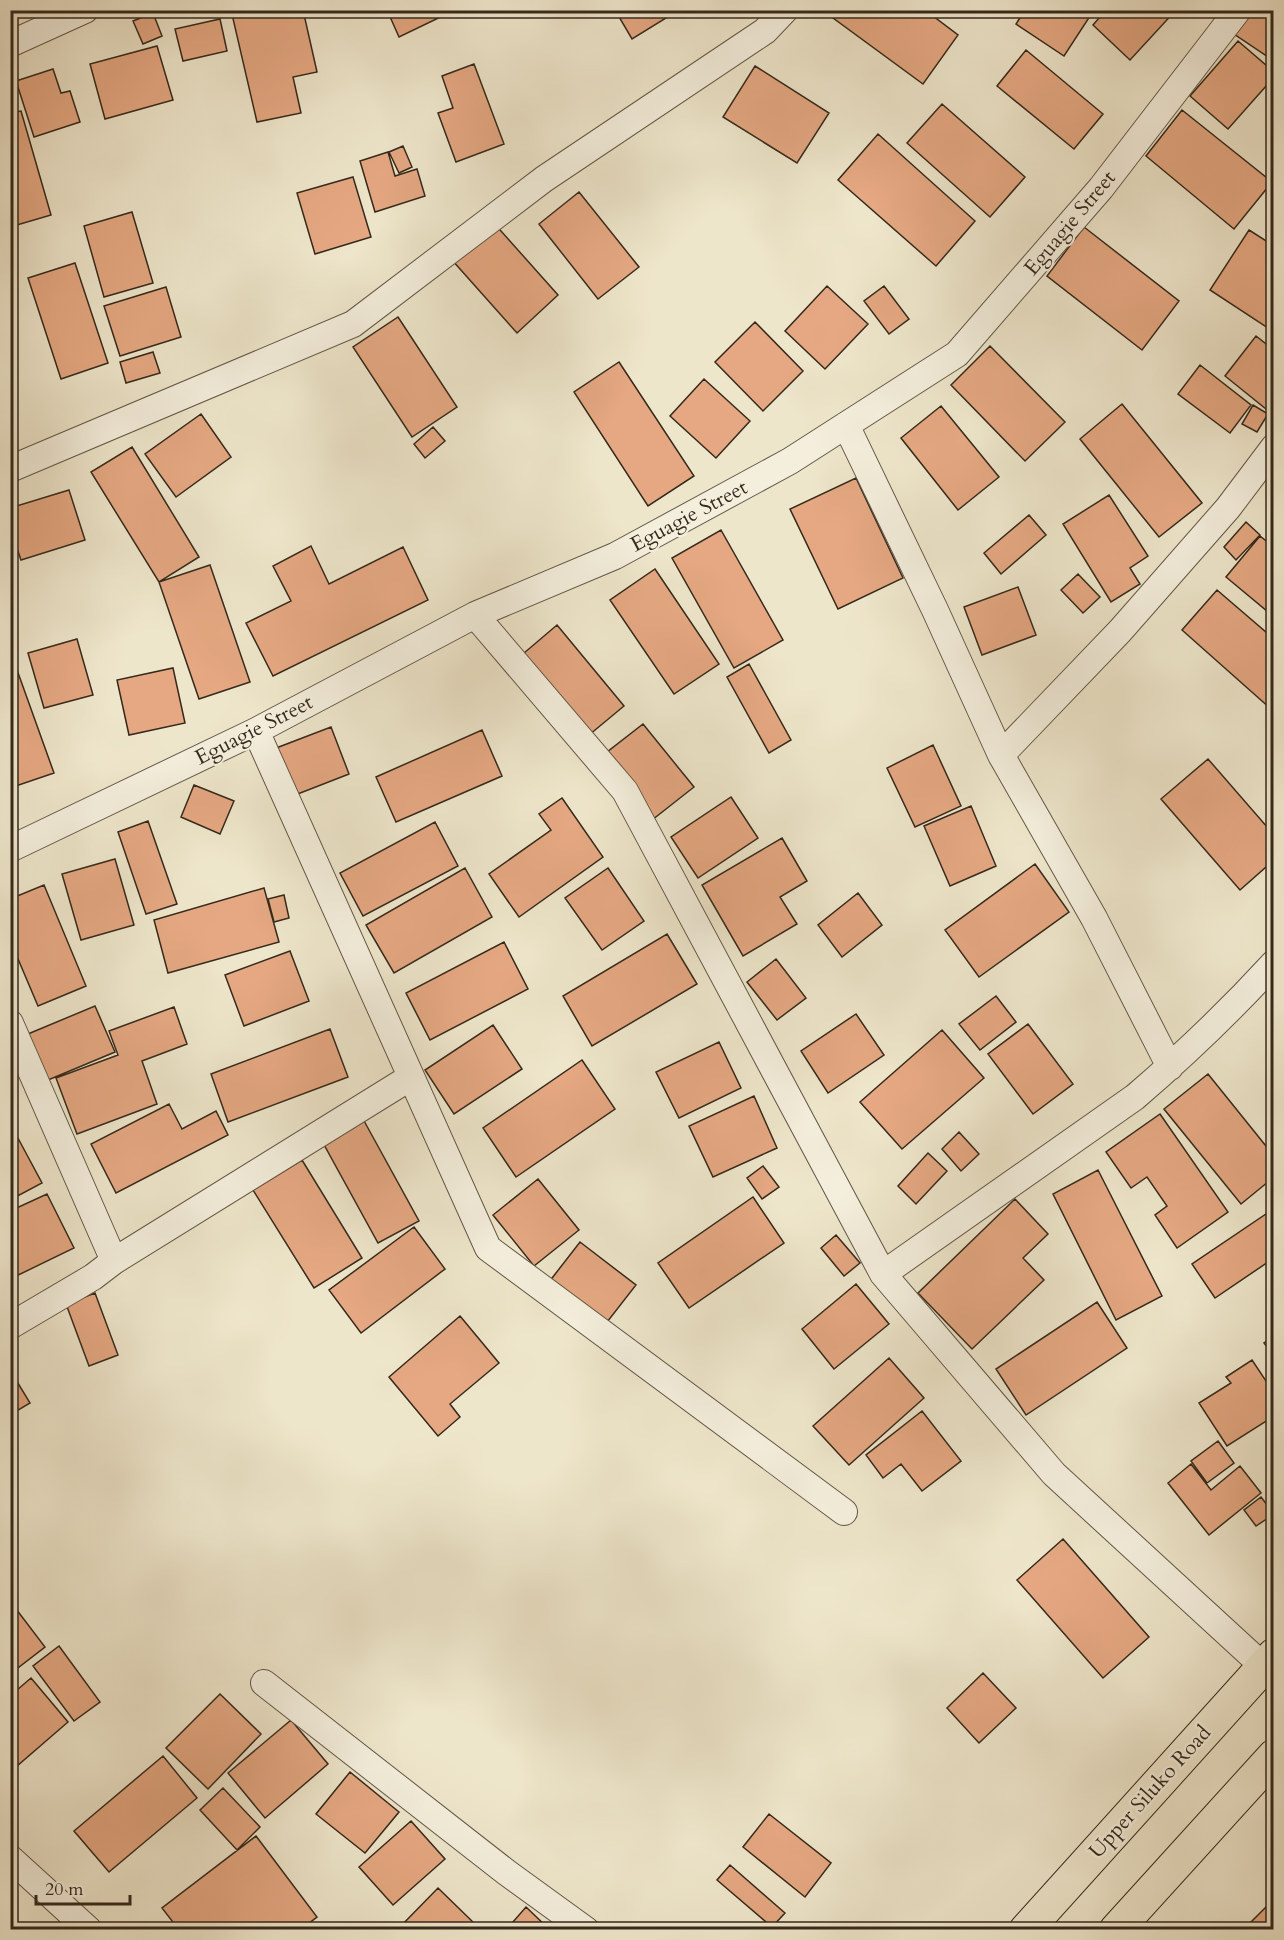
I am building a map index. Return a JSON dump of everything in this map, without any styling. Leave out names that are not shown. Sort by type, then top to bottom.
[{"type":"main road","name":"Upper Siluko Road","points":[[1026,1929],[1268,1661]]},
{"type":"main road","points":[[1116,1929],[1274,1756]]},
{"type":"street","points":[[10,44],[85,10]]},
{"type":"street","points":[[10,469],[353,324],[544,179],[765,31],[785,10]]},
{"type":"street","name":"Eguagie Street","points":[[10,849],[256,731],[475,615],[615,556],[790,461],[957,354],[1101,188],[1238,10]]},
{"type":"street","points":[[846,425],[930,599],[1001,756],[1094,918],[1170,1068]]},
{"type":"street","points":[[1001,756],[1120,631],[1228,508],[1274,447]]},
{"type":"street","points":[[475,615],[625,791],[883,1274],[1054,1474],[1268,1661]]},
{"type":"street","points":[[256,731],[488,1248],[844,1512]]},
{"type":"street","points":[[883,1274],[1135,1097],[1170,1068],[1232,1009],[1274,963]]},
{"type":"street","points":[[10,1023],[114,1262]]},
{"type":"street","points":[[10,1326],[93,1277],[411,1077]]},
{"type":"street","points":[[264,1683],[506,1872],[586,1929]]},
{"type":"street","points":[[10,1858],[89,1929]]},
{"type":"building","points":[[231,10],[303,10],[317,72],[293,77],[301,113],[257,122]]},
{"type":"building","points":[[387,10],[455,10],[399,37]]},
{"type":"building","points":[[615,10],[679,10],[632,39]]},
{"type":"building","points":[[832,10],[925,10],[958,35],[923,84],[829,15]]},
{"type":"building","points":[[1025,10],[1094,10],[1064,56],[1016,24]]},
{"type":"building","points":[[1106,10],[1176,10],[1130,60],[1093,25]]},
{"type":"building","points":[[1245,10],[1274,10],[1274,61],[1231,32]]},
{"type":"building","points":[[153,13],[162,36],[143,44],[133,21]]},
{"type":"building","points":[[220,19],[227,51],[183,61],[175,29]]},
{"type":"building","points":[[1238,41],[1274,72],[1274,77],[1228,129],[1190,96]]},
{"type":"building","points":[[157,46],[173,100],[105,119],[90,64]]},
{"type":"building","points":[[1026,50],[1103,114],[1074,149],[997,86]]},
{"type":"building","points":[[474,64],[504,144],[456,162],[438,113],[453,108],[442,76]]},
{"type":"building","points":[[755,66],[829,113],[797,163],[723,117]]},
{"type":"building","points":[[53,69],[61,93],[70,91],[80,122],[34,137],[16,81]]},
{"type":"building","points":[[942,104],[1025,177],[990,217],[907,143]]},
{"type":"building","points":[[1182,110],[1272,182],[1234,229],[1146,156]]},
{"type":"building","points":[[21,111],[51,215],[10,227],[10,113]]},
{"type":"building","points":[[878,134],[975,221],[936,266],[838,180]]},
{"type":"building","points":[[403,146],[412,167],[399,173],[389,152]]},
{"type":"building","points":[[388,152],[395,176],[417,169],[425,196],[375,212],[360,161]]},
{"type":"building","points":[[353,177],[371,237],[315,254],[297,193]]},
{"type":"building","points":[[579,192],[639,267],[598,299],[539,224]]},
{"type":"building","points":[[132,212],[153,283],[104,297],[84,226]]},
{"type":"building","points":[[493,222],[558,295],[517,333],[452,260]]},
{"type":"building","points":[[1084,227],[1179,301],[1142,350],[1047,276]]},
{"type":"building","points":[[1249,230],[1274,246],[1274,332],[1210,290]]},
{"type":"building","points":[[75,263],[108,363],[61,379],[28,278]]},
{"type":"building","points":[[827,286],[868,324],[825,369],[785,331]]},
{"type":"building","points":[[884,286],[909,319],[889,334],[864,301]]},
{"type":"building","points":[[166,287],[181,337],[120,356],[104,306]]},
{"type":"building","points":[[398,317],[457,407],[412,437],[353,347]]},
{"type":"building","points":[[755,322],[803,371],[763,411],[715,362]]},
{"type":"building","points":[[1256,336],[1274,350],[1274,410],[1271,413],[1225,376]]},
{"type":"building","points":[[990,346],[1065,422],[1025,461],[951,385]]},
{"type":"building","points":[[153,352],[160,373],[126,383],[120,362]]},
{"type":"building","points":[[619,362],[694,476],[648,506],[574,392]]},
{"type":"building","points":[[1200,365],[1251,405],[1230,433],[1178,394]]},
{"type":"building","points":[[704,379],[750,421],[716,458],[670,416]]},
{"type":"building","points":[[1122,404],[1202,503],[1159,537],[1080,439]]},
{"type":"building","points":[[1253,405],[1268,414],[1257,432],[1242,424]]},
{"type":"building","points":[[941,406],[999,477],[958,510],[901,438]]},
{"type":"building","points":[[201,414],[231,457],[176,497],[145,454]]},
{"type":"building","points":[[433,427],[445,441],[425,458],[414,444]]},
{"type":"building","points":[[132,447],[199,557],[159,582],[91,472]]},
{"type":"building","points":[[856,478],[903,578],[838,609],[790,509]]},
{"type":"building","points":[[69,490],[85,540],[21,560],[10,528],[10,508]]},
{"type":"building","points":[[1109,495],[1148,556],[1130,568],[1140,584],[1111,602],[1063,524]]},
{"type":"building","points":[[1029,515],[1046,535],[1001,574],[984,553]]},
{"type":"building","points":[[1246,522],[1260,535],[1236,560],[1224,547]]},
{"type":"building","points":[[721,530],[783,640],[734,668],[672,558]]},
{"type":"building","points":[[1260,536],[1274,547],[1274,617],[1226,577]]},
{"type":"building","points":[[311,546],[329,584],[403,547],[428,600],[273,676],[246,623],[291,601],[273,566]]},
{"type":"building","points":[[210,565],[250,682],[199,699],[159,582]]},
{"type":"building","points":[[655,569],[719,664],[674,694],[610,600]]},
{"type":"building","points":[[1078,574],[1100,597],[1083,613],[1061,590]]},
{"type":"building","points":[[1018,587],[1036,635],[982,655],[964,607]]},
{"type":"building","points":[[1217,590],[1274,639],[1274,706],[1271,709],[1182,630]]},
{"type":"building","points":[[557,625],[624,706],[583,740],[517,659]]},
{"type":"building","points":[[77,639],[93,695],[44,708],[28,653]]},
{"type":"building","points":[[10,656],[12,656],[54,773],[10,788]]},
{"type":"building","points":[[749,664],[791,740],[769,753],[727,677]]},
{"type":"building","points":[[173,668],[185,723],[129,735],[117,680]]},
{"type":"building","points":[[643,724],[694,787],[652,820],[602,756]]},
{"type":"building","points":[[331,727],[349,774],[290,797],[271,750]]},
{"type":"building","points":[[482,730],[502,776],[396,822],[376,777]]},
{"type":"building","points":[[933,745],[961,806],[915,827],[887,768]]},
{"type":"building","points":[[1208,759],[1274,835],[1274,860],[1240,890],[1161,799]]},
{"type":"building","points":[[194,785],[234,801],[220,834],[181,817]]},
{"type":"building","points":[[731,797],[758,838],[698,878],[671,837]]},
{"type":"building","points":[[562,798],[603,857],[519,917],[489,874],[551,830],[539,814]]},
{"type":"building","points":[[971,806],[996,866],[950,886],[924,826]]},
{"type":"building","points":[[148,821],[177,904],[146,914],[118,832]]},
{"type":"building","points":[[435,822],[458,866],[363,916],[340,873]]},
{"type":"building","points":[[782,838],[807,881],[780,897],[797,924],[743,956],[702,885]]},
{"type":"building","points":[[115,859],[134,925],[81,940],[62,874]]},
{"type":"building","points":[[1035,864],[1069,912],[979,977],[945,930]]},
{"type":"building","points":[[465,868],[492,917],[394,973],[366,925]]},
{"type":"building","points":[[608,868],[644,921],[602,950],[565,898]]},
{"type":"building","points":[[44,885],[86,986],[38,1006],[10,940],[10,899]]},
{"type":"building","points":[[264,888],[279,942],[168,973],[154,920]]},
{"type":"building","points":[[858,893],[882,925],[842,957],[818,925]]},
{"type":"building","points":[[284,895],[289,918],[274,922],[268,899]]},
{"type":"building","points":[[667,934],[697,984],[592,1046],[563,996]]},
{"type":"building","points":[[504,942],[528,989],[430,1040],[406,993]]},
{"type":"building","points":[[290,951],[309,1001],[244,1026],[225,975]]},
{"type":"building","points":[[776,959],[806,998],[777,1020],[747,982]]},
{"type":"building","points":[[996,996],[1016,1022],[980,1050],[959,1024]]},
{"type":"building","points":[[95,1006],[115,1052],[48,1080],[28,1034]]},
{"type":"building","points":[[174,1007],[187,1044],[142,1061],[157,1104],[77,1134],[56,1078],[118,1055],[109,1031]]},
{"type":"building","points":[[856,1014],[884,1055],[828,1093],[801,1051]]},
{"type":"building","points":[[1028,1024],[1073,1084],[1033,1114],[988,1054]]},
{"type":"building","points":[[493,1025],[522,1069],[454,1114],[425,1070]]},
{"type":"building","points":[[330,1029],[348,1077],[228,1122],[211,1074]]},
{"type":"building","points":[[942,1030],[984,1078],[902,1149],[860,1102]]},
{"type":"building","points":[[719,1042],[741,1088],[679,1118],[656,1072]]},
{"type":"building","points":[[582,1060],[615,1109],[516,1177],[483,1128]]},
{"type":"building","points":[[1208,1074],[1274,1156],[1274,1177],[1241,1204],[1164,1109]]},
{"type":"building","points":[[754,1096],[777,1148],[713,1177],[689,1126]]},
{"type":"building","points":[[169,1104],[182,1129],[216,1111],[228,1135],[116,1193],[91,1144]]},
{"type":"building","points":[[1160,1114],[1228,1212],[1177,1248],[1155,1215],[1167,1206],[1147,1177],[1131,1188],[1106,1152]]},
{"type":"building","points":[[363,1119],[419,1221],[378,1243],[322,1141]]},
{"type":"building","points":[[12,1127],[42,1183],[10,1200],[10,1128]]},
{"type":"building","points":[[959,1132],[979,1154],[961,1171],[942,1149]]},
{"type":"building","points":[[928,1153],[947,1171],[916,1204],[898,1186]]},
{"type":"building","points":[[302,1160],[362,1258],[314,1288],[253,1190]]},
{"type":"building","points":[[763,1166],[779,1187],[762,1199],[747,1178]]},
{"type":"building","points":[[1098,1170],[1162,1296],[1116,1320],[1053,1194]]},
{"type":"building","points":[[538,1179],[579,1230],[534,1266],[493,1215]]},
{"type":"building","points":[[47,1194],[74,1248],[10,1279],[10,1211]]},
{"type":"building","points":[[753,1197],[784,1243],[689,1308],[658,1263]]},
{"type":"building","points":[[1015,1199],[1048,1234],[1023,1258],[1044,1280],[972,1349],[918,1293]]},
{"type":"building","points":[[1266,1214],[1274,1225],[1274,1258],[1215,1298],[1192,1264]]},
{"type":"building","points":[[414,1227],[445,1269],[361,1333],[329,1290]]},
{"type":"building","points":[[836,1235],[860,1263],[844,1276],[821,1248]]},
{"type":"building","points":[[580,1242],[636,1285],[604,1326],[549,1282]]},
{"type":"building","points":[[856,1284],[889,1324],[834,1369],[802,1329]]},
{"type":"building","points":[[95,1293],[118,1355],[89,1366],[66,1304]]},
{"type":"building","points":[[1097,1302],[1127,1348],[1026,1415],[996,1369]]},
{"type":"building","points":[[460,1316],[499,1363],[450,1404],[460,1417],[438,1436],[389,1377]]},
{"type":"building","points":[[1274,1336],[1274,1356],[1264,1343]]},
{"type":"building","points":[[889,1358],[924,1398],[849,1465],[813,1426]]},
{"type":"building","points":[[1252,1360],[1274,1393],[1274,1416],[1227,1446],[1199,1403],[1231,1383],[1226,1377]]},
{"type":"building","points":[[10,1370],[30,1403],[10,1415]]},
{"type":"building","points":[[922,1411],[961,1461],[922,1491],[901,1464],[883,1478],[866,1455]]},
{"type":"building","points":[[1218,1441],[1234,1463],[1207,1483],[1191,1461]]},
{"type":"building","points":[[1191,1464],[1211,1490],[1240,1466],[1261,1493],[1209,1535],[1168,1483]]},
{"type":"building","points":[[1261,1497],[1274,1514],[1256,1526],[1244,1510]]},
{"type":"building","points":[[1063,1539],[1149,1637],[1103,1678],[1017,1580]]},
{"type":"building","points":[[10,1601],[45,1647],[10,1674]]},
{"type":"building","points":[[59,1646],[100,1702],[74,1721],[33,1666]]},
{"type":"building","points":[[983,1673],[1016,1708],[979,1743],[947,1708]]},
{"type":"building","points":[[31,1678],[68,1722],[10,1772],[10,1696]]},
{"type":"building","points":[[220,1694],[261,1734],[208,1789],[166,1748]]},
{"type":"building","points":[[291,1720],[328,1764],[265,1818],[228,1773]]},
{"type":"building","points":[[163,1756],[197,1798],[109,1872],[74,1831]]},
{"type":"building","points":[[350,1772],[399,1812],[365,1853],[316,1814]]},
{"type":"building","points":[[223,1788],[260,1827],[237,1850],[200,1810]]},
{"type":"building","points":[[769,1814],[831,1863],[805,1897],[743,1847]]},
{"type":"building","points":[[411,1821],[445,1859],[393,1905],[359,1867]]},
{"type":"building","points":[[256,1836],[317,1917],[300,1930],[179,1930],[162,1908]]},
{"type":"building","points":[[730,1865],[785,1913],[772,1927],[717,1880]]},
{"type":"building","points":[[438,1888],[475,1924],[470,1930],[397,1930]]},
{"type":"building","points":[[1270,1903],[1274,1907],[1274,1930],[1243,1930]]},
{"type":"building","points":[[526,1907],[550,1930],[506,1930]]}]
